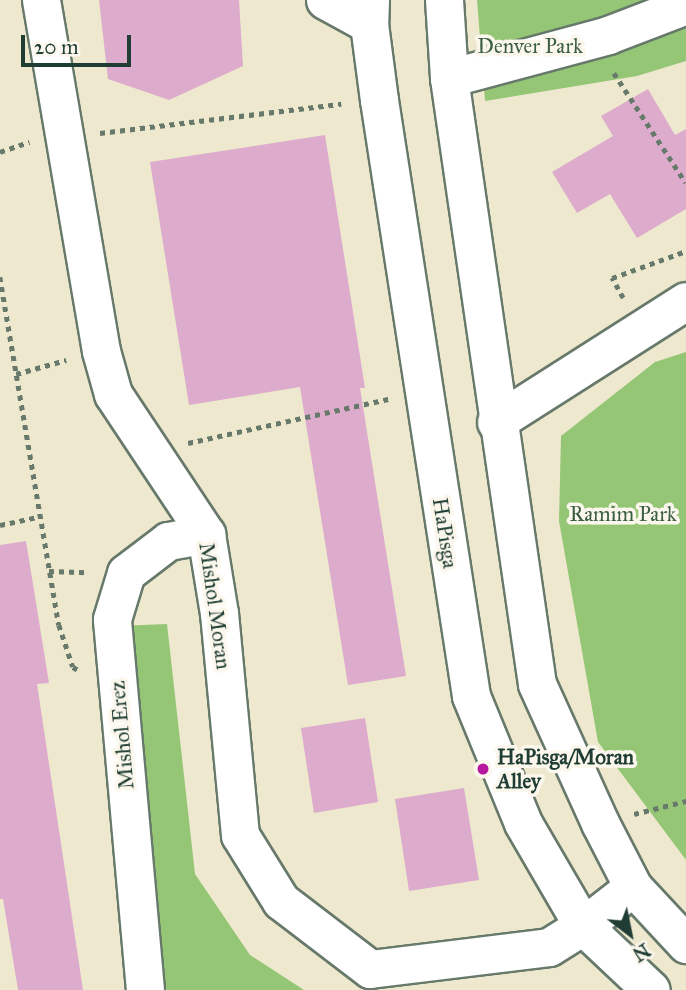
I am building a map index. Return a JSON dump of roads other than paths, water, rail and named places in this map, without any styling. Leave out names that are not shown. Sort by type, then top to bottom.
[{"type":"street","name":"Mishol Moran","points":[[41,0],[101,351],[113,394],[206,534],[219,613],[240,835],[281,901],[376,979],[549,947],[583,926],[633,887]]},
{"type":"street","name":"HaPisga","points":[[325,0],[370,12],[379,100],[422,392],[471,696],[523,823],[583,926],[651,990]]},
{"type":"street","points":[[444,0],[449,78],[496,422],[537,684],[600,823],[633,887],[686,944]]},
{"type":"street","points":[[449,78],[592,40],[686,5]]},
{"type":"street","points":[[496,422],[686,301]]},
{"type":"street","name":"Mishol Erez","points":[[145,990],[112,619],[126,573],[168,541],[206,534]]},
{"type":"place","name":"HaPisga/Moran Alley","points":[[483,769]]},
{"type":"park label","name":"Denver Park","points":[[530,46]]},
{"type":"park label","name":"Ramim Park","points":[[623,514]]}]
